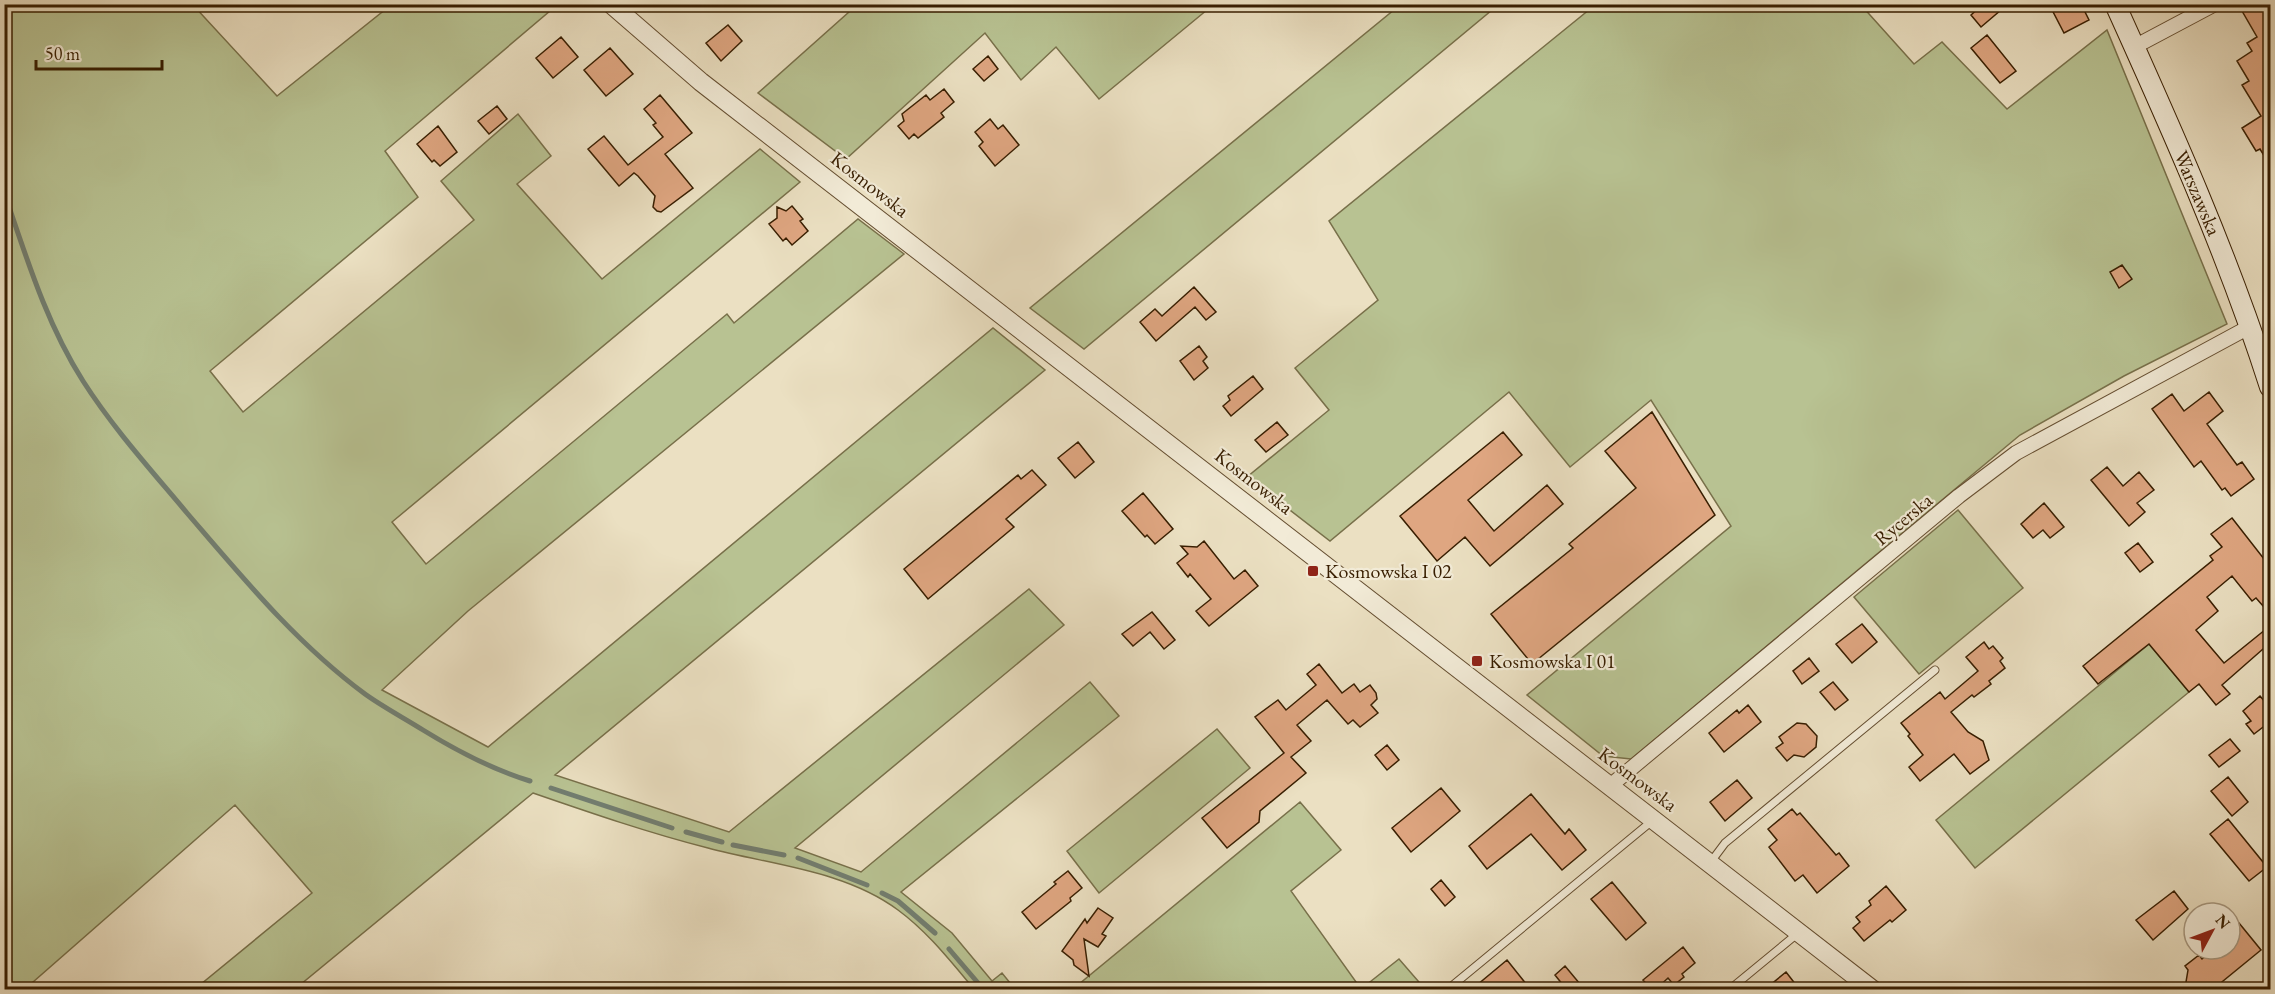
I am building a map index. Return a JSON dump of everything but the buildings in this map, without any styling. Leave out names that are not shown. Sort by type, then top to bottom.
[{"type":"main road","name":"Warszawska","points":[[2115,4],[2210,218],[2251,326],[2271,387]]},
{"type":"street","name":"Kosmowska","points":[[611,4],[701,82],[1873,990]]},
{"type":"street","points":[[2134,46],[2215,4]]},
{"type":"street","name":"Rycerska","points":[[1610,786],[1950,504],[2016,453],[2251,326]]},
{"type":"lane","points":[[1710,863],[1725,843],[1935,670]]},
{"type":"lane","points":[[1448,990],[1654,819]]},
{"type":"lane","points":[[1729,990],[1799,932]]},
{"type":"green space","points":[[858,4],[1213,5],[1099,99],[1056,47],[1021,80],[985,33],[846,159],[758,93]]},
{"type":"green space","points":[[4,5],[193,5],[277,96],[391,5],[557,5],[385,151],[418,197],[210,371],[243,412],[474,220],[441,181],[518,114],[551,156],[517,184],[602,279],[760,149],[800,182],[392,522],[426,564],[727,314],[734,323],[858,219],[904,254],[468,611],[382,690],[488,747],[993,328],[1045,370],[555,775],[729,832],[1029,589],[1064,625],[795,848],[861,872],[1090,682],[1119,716],[901,892],[952,933],[992,981],[1002,973],[1015,989],[974,989],[939,948],[909,919],[877,897],[854,886],[806,870],[664,836],[533,793],[295,989],[195,989],[312,893],[235,805],[25,989],[5,989]]},
{"type":"green space","points":[[1400,5],[1498,5],[1084,349],[1030,308]]},
{"type":"green space","points":[[1595,5],[1861,5],[1914,64],[1942,42],[2007,109],[2107,30],[2227,324],[2124,376],[2020,435],[1631,759],[1603,756],[1527,695],[1731,526],[1651,400],[1570,467],[1509,392],[1330,541],[1247,477],[1329,410],[1295,368],[1378,300],[1329,221]]},
{"type":"green space","points":[[1958,510],[2023,588],[1919,674],[1854,597]]},
{"type":"green space","points":[[2149,644],[2189,692],[1975,868],[1936,820]]},
{"type":"green space","points":[[1217,729],[1250,768],[1099,893],[1067,851]]},
{"type":"green space","points":[[1300,802],[1341,850],[1291,891],[1361,989],[1073,989]]},
{"type":"green space","points":[[1399,959],[1425,989],[1361,989]]},
{"type":"waterway","points":[[4,192],[48,313],[83,381],[133,448],[250,585],[316,654],[365,694],[462,752],[530,781]]},
{"type":"waterway","points":[[551,788],[672,828]]},
{"type":"waterway","points":[[686,832],[722,842]]},
{"type":"waterway","points":[[733,845],[784,855]]},
{"type":"waterway","points":[[798,858],[867,885]]},
{"type":"waterway","points":[[882,893],[898,901],[935,933]]},
{"type":"waterway","points":[[949,949],[984,990]]},
{"type":"place","name":"Kosmowska I 02","points":[[1313,571]]},
{"type":"place","name":"Kosmowska I 01","points":[[1477,661]]}]
